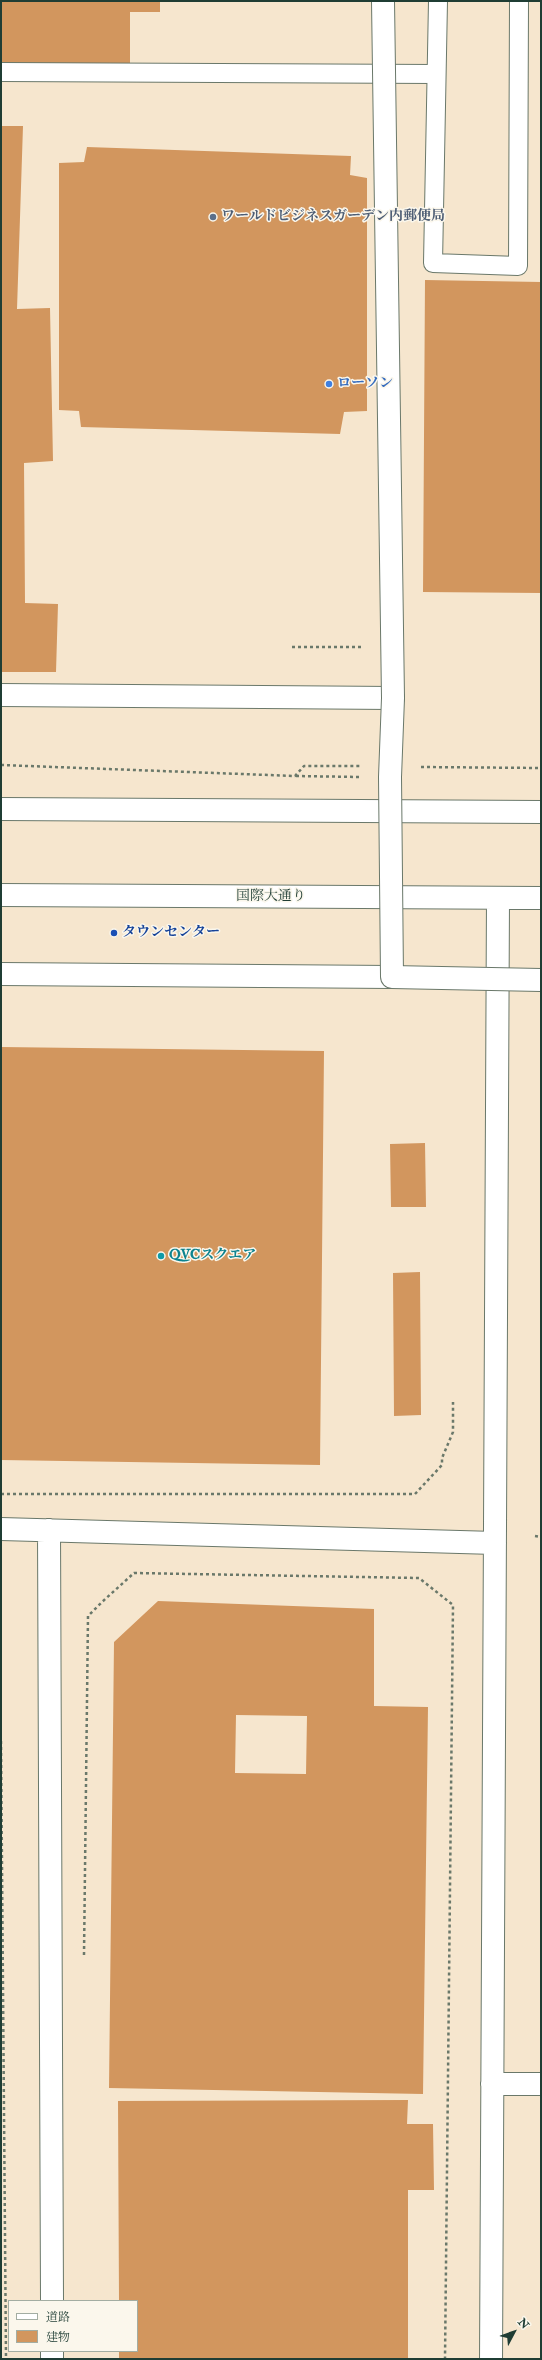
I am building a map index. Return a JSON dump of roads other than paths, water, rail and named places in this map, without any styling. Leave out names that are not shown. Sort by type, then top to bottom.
[{"type":"street","points":[[383,1],[392,698],[390,777],[392,977]]},
{"type":"street","points":[[1,695],[392,698]]},
{"type":"street","points":[[1,809],[541,812]]},
{"type":"street","name":"国際大通り","points":[[1,894],[541,898]]},
{"type":"street","points":[[492,2359],[498,898]]},
{"type":"street","points":[[1,974],[392,977],[541,980]]},
{"type":"street","points":[[1,1529],[495,1543]]},
{"type":"street","points":[[49,1530],[52,2300]]},
{"type":"street","points":[[492,2084],[541,2084]]},
{"type":"lane","points":[[438,1],[433,263],[518,266],[519,1]]},
{"type":"lane","points":[[1,72],[436,74]]},
{"type":"place","name":"ワールドビジネスガーデン内郵便局","points":[[213,217]]},
{"type":"place","name":"ローソン","points":[[329,384]]},
{"type":"place","name":"タウンセンター","points":[[114,933]]},
{"type":"place","name":"QVCスクエア","points":[[161,1256]]}]
